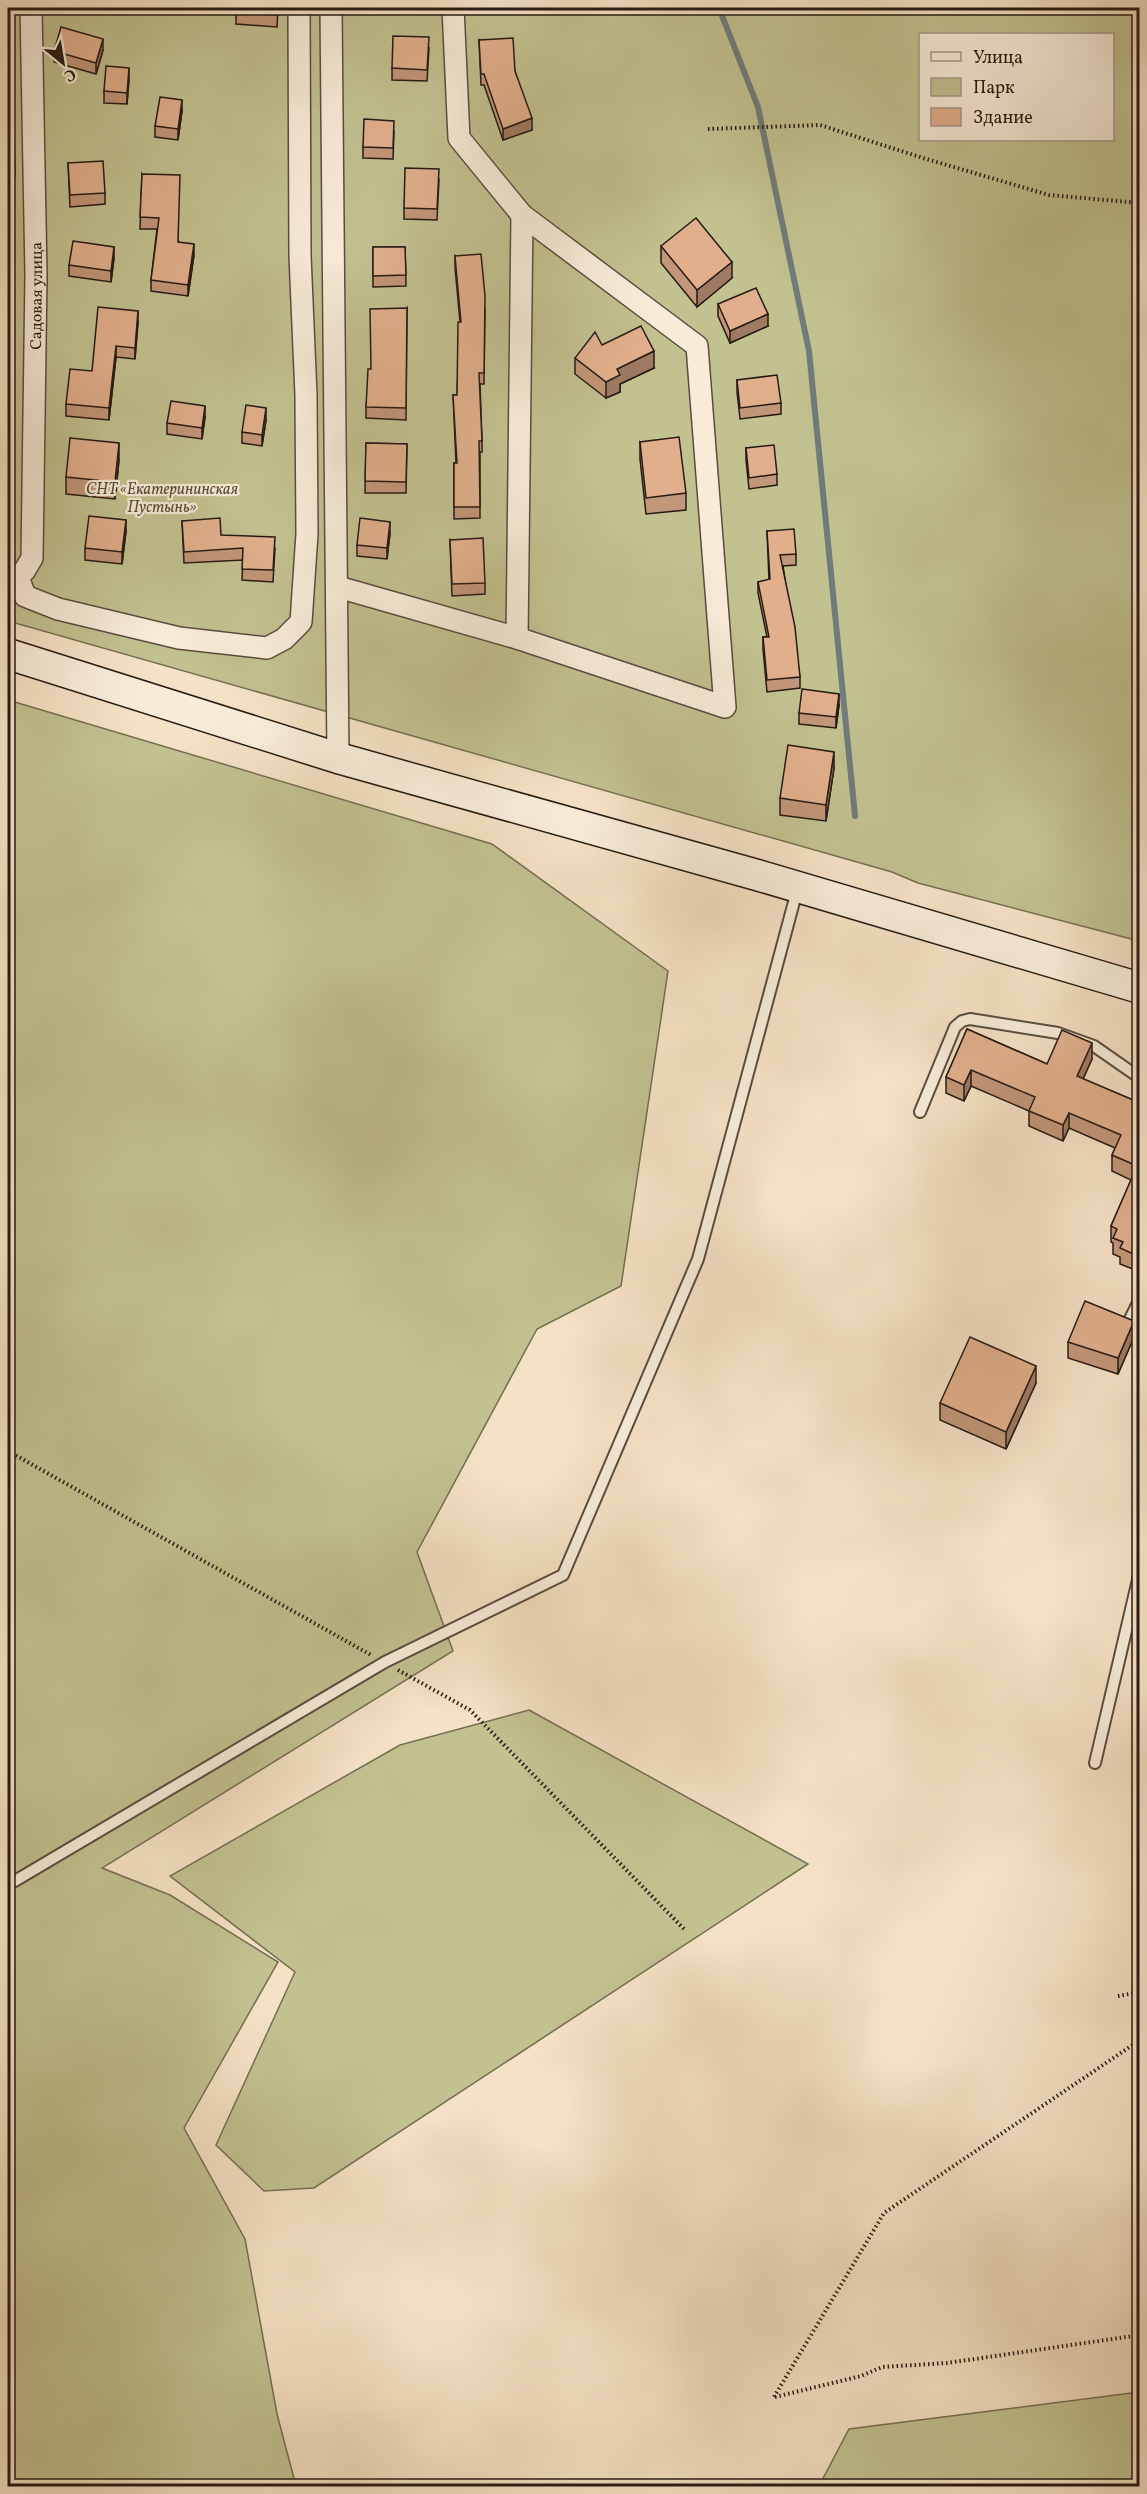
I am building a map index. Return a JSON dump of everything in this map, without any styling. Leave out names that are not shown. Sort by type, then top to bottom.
[{"type":"main road","points":[[8,654],[338,758],[798,887],[1140,988]]},
{"type":"street","name":"Садовая улица","points":[[13,575],[26,570],[32,558],[36,275],[31,8]]},
{"type":"street","points":[[13,575],[25,596],[58,609],[179,638],[267,648],[284,639],[301,622],[307,534],[306,395],[300,256],[298,8]]},
{"type":"street","points":[[331,8],[338,758]]},
{"type":"street","points":[[338,587],[517,638],[725,707],[697,346],[522,215],[459,138],[453,8]]},
{"type":"street","points":[[517,638],[522,215]]},
{"type":"lane","points":[[8,1886],[385,1662],[562,1575],[698,1259],[798,887]]},
{"type":"lane","points":[[920,1112],[955,1027],[970,1018],[1058,1033],[1094,1046],[1140,1078]]},
{"type":"lane","points":[[1140,1299],[1129,1321],[1140,1329]]},
{"type":"lane","points":[[1095,1763],[1140,1571]]},
{"type":"path","points":[[708,129],[820,125],[1049,195],[1140,203]]},
{"type":"path","points":[[1118,1995],[1140,1992]]},
{"type":"path","points":[[1140,2040],[884,2213],[774,2397],[861,2376],[882,2367],[947,2363],[1140,2335]]},
{"type":"green space","name":"СНТ «Екатерининская Пустынь»","points":[[8,8],[1139,8],[1139,941],[918,883],[892,872],[8,621]]},
{"type":"green space","points":[[8,700],[492,844],[668,971],[621,1286],[537,1329],[417,1552],[453,1651],[102,1868],[170,1895],[278,1962],[184,2128],[245,2239],[277,2414],[296,2486],[8,2486]]},
{"type":"green space","points":[[529,1710],[808,1864],[314,2188],[264,2191],[216,2145],[295,1972],[170,1876],[400,1745]]},
{"type":"green space","points":[[1139,2392],[1139,2486],[819,2486],[849,2429]]},
{"type":"building","points":[[236,8],[278,8],[277,15],[236,13]]},
{"type":"building","points":[[61,27],[103,39],[96,63],[54,51]]},
{"type":"building","points":[[393,36],[429,37],[427,70],[392,68]]},
{"type":"building","points":[[513,38],[515,71],[532,118],[503,129],[484,74],[481,74],[479,40]]},
{"type":"building","points":[[106,66],[129,68],[127,93],[104,91]]},
{"type":"building","points":[[160,97],[182,100],[178,129],[155,126]]},
{"type":"building","points":[[364,119],[394,121],[393,148],[363,147]]},
{"type":"building","points":[[8,123],[13,123],[15,166],[8,166]]},
{"type":"building","points":[[103,161],[105,193],[70,195],[68,163]]},
{"type":"building","points":[[405,168],[439,169],[437,209],[404,208]]},
{"type":"building","points":[[142,174],[180,175],[178,242],[194,244],[188,285],[151,280],[159,218],[140,217]]},
{"type":"building","points":[[696,218],[732,262],[697,290],[661,246]]},
{"type":"building","points":[[73,241],[114,247],[111,271],[69,265]]},
{"type":"building","points":[[373,247],[405,247],[406,275],[373,276]]},
{"type":"building","points":[[481,254],[485,296],[484,373],[479,373],[482,441],[479,441],[480,507],[454,507],[454,463],[457,463],[453,395],[457,395],[458,322],[461,322],[455,256]]},
{"type":"building","points":[[756,288],[768,314],[730,331],[718,304]]},
{"type":"building","points":[[98,307],[138,311],[135,348],[116,346],[109,408],[66,404],[70,369],[92,371]]},
{"type":"building","points":[[407,308],[406,408],[366,407],[368,369],[371,369],[370,309]]},
{"type":"building","points":[[641,326],[654,351],[617,369],[620,375],[606,382],[575,358],[595,332],[602,345]]},
{"type":"building","points":[[777,375],[781,403],[740,408],[737,380]]},
{"type":"building","points":[[171,401],[205,406],[202,428],[167,423]]},
{"type":"building","points":[[246,405],[266,408],[262,435],[242,432]]},
{"type":"building","points":[[679,437],[686,493],[646,498],[640,442]]},
{"type":"building","points":[[70,438],[119,443],[115,482],[66,477]]},
{"type":"building","points":[[366,443],[407,444],[406,482],[365,481]]},
{"type":"building","points":[[774,445],[777,474],[749,478],[746,448]]},
{"type":"building","points":[[8,500],[12,500],[8,527]]},
{"type":"building","points":[[89,516],[126,520],[122,552],[85,548]]},
{"type":"building","points":[[220,518],[221,535],[275,537],[273,570],[242,569],[243,548],[184,552],[182,521]]},
{"type":"building","points":[[360,518],[390,522],[387,548],[357,545]]},
{"type":"building","points":[[794,529],[796,554],[780,555],[795,627],[800,677],[767,680],[763,637],[769,637],[758,582],[770,579],[767,531]]},
{"type":"building","points":[[483,538],[485,583],[452,584],[450,540]]},
{"type":"building","points":[[802,689],[839,694],[836,717],[799,713]]},
{"type":"building","points":[[788,745],[834,752],[826,805],[780,798]]},
{"type":"building","points":[[967,1029],[1047,1064],[1062,1030],[1092,1043],[1077,1076],[1133,1100],[1136,1094],[1140,1095],[1140,1257],[1120,1248],[1123,1242],[1113,1238],[1117,1229],[1111,1226],[1137,1166],[1112,1155],[1121,1135],[1069,1113],[1063,1125],[1029,1111],[1035,1097],[971,1070],[964,1085],[946,1077]]},
{"type":"building","points":[[1085,1301],[1134,1321],[1118,1358],[1068,1342]]},
{"type":"building","points":[[970,1337],[1036,1366],[1006,1432],[940,1403]]},
{"type":"waterway","points":[[719,8],[758,107],[809,351],[855,816]]}]
